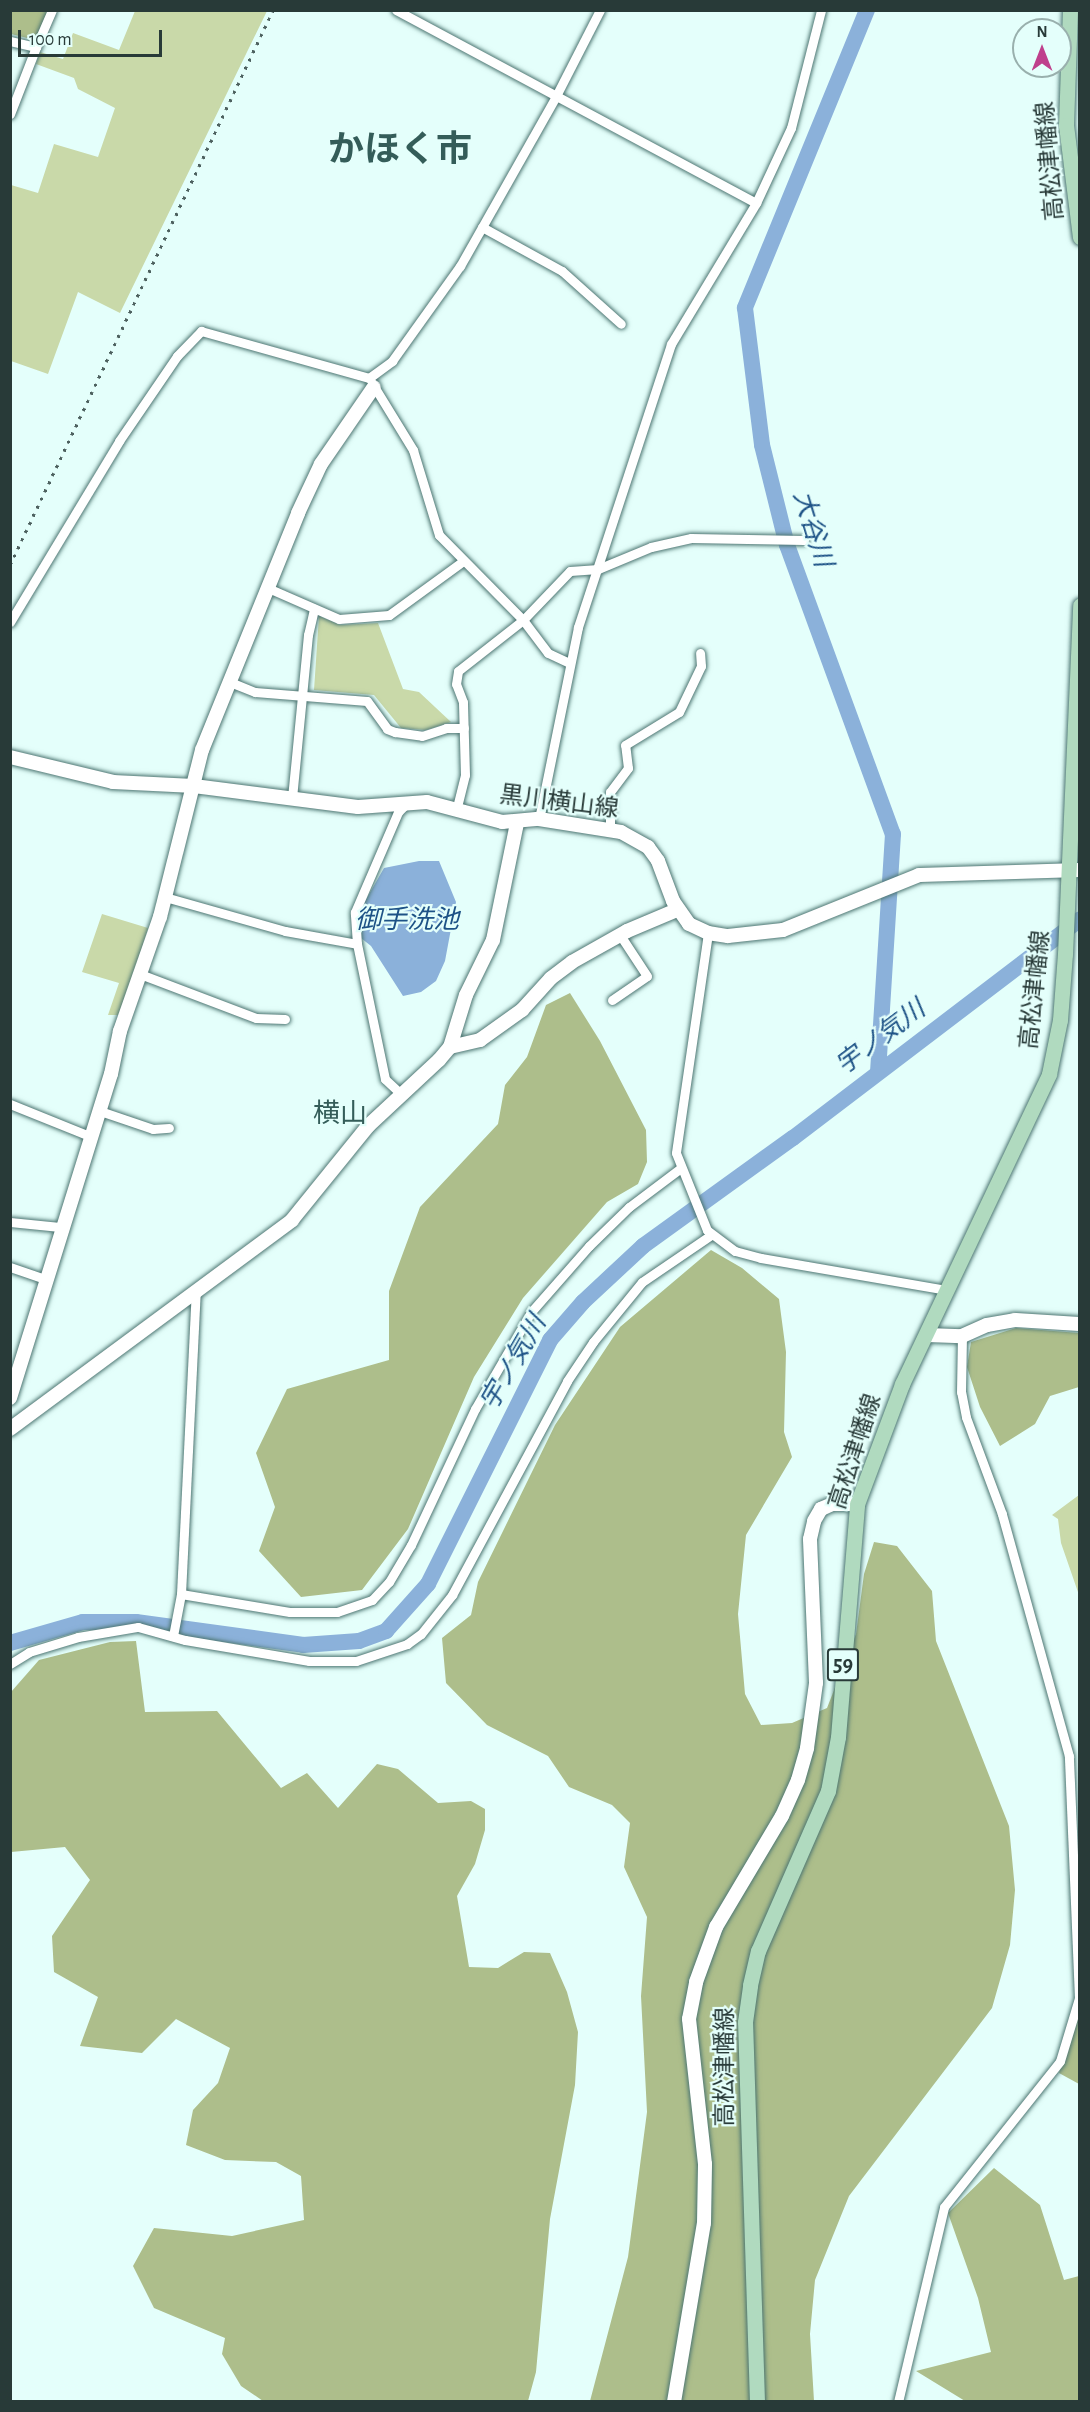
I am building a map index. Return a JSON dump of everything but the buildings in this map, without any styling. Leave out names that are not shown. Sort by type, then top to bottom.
[{"type":"main road","name":"高松津幡線","points":[[1070,10],[1066,125],[1080,237]]},
{"type":"main road","name":"高松津幡線","points":[[757,2402],[745,2022],[758,1951],[828,1791],[838,1737],[857,1504],[902,1384],[1048,1074],[1060,1020],[1066,910],[1074,870],[1080,605]]},
{"type":"street","points":[[10,114],[52,10]]},
{"type":"street","points":[[396,10],[756,203]]},
{"type":"street","points":[[10,1398],[15,1372],[48,1280],[165,897],[202,750],[268,588],[321,464],[371,383],[392,361],[460,266],[556,96],[600,10]]},
{"type":"street","points":[[539,819],[569,663],[671,344],[756,203],[791,128],[821,10]]},
{"type":"street","points":[[10,41],[36,47]]},
{"type":"street","points":[[482,227],[562,271],[621,324]]},
{"type":"street","points":[[10,622],[119,441],[177,356],[201,331],[371,383],[413,450],[439,535],[523,620],[548,653],[569,663]]},
{"type":"street","points":[[457,807],[465,775],[464,728],[458,671],[523,620],[555,583],[570,571],[598,569],[651,547],[691,538],[801,540]]},
{"type":"street","points":[[268,588],[339,619],[389,615],[463,561]]},
{"type":"street","points":[[292,798],[308,635],[314,609]]},
{"type":"street","points":[[610,830],[610,792],[628,768],[625,745],[679,712],[701,666],[700,653]]},
{"type":"street","points":[[230,682],[255,692],[367,701],[387,729],[395,732],[422,736],[446,728],[464,728]]},
{"type":"street","name":"黒川横山線","points":[[10,757],[113,783],[194,786],[358,807],[406,803],[457,807],[517,823],[539,819],[610,830],[636,838],[648,847],[677,910],[689,924],[708,933],[728,936],[783,930],[878,890],[939,874],[1074,870]]},
{"type":"street","points":[[401,1094],[385,1079],[357,944],[358,905],[398,812],[406,803]]},
{"type":"street","points":[[10,1429],[292,1220],[368,1126],[450,1047],[502,911],[517,823]]},
{"type":"street","points":[[165,897],[285,931],[357,944]]},
{"type":"street","points":[[450,1047],[480,1040],[522,1010],[551,978],[620,935],[677,910]]},
{"type":"street","points":[[708,933],[676,1153],[709,1233],[735,1251],[761,1258],[947,1290]]},
{"type":"street","points":[[612,1000],[647,976],[620,935]]},
{"type":"street","points":[[140,974],[256,1018],[285,1019]]},
{"type":"street","points":[[10,1104],[92,1137]]},
{"type":"street","points":[[100,1111],[153,1129],[168,1128]]},
{"type":"street","points":[[181,1594],[290,1612],[337,1612],[372,1600],[389,1582],[411,1545],[475,1409],[531,1312],[588,1246],[629,1207],[683,1172]]},
{"type":"street","points":[[10,1222],[60,1227],[61,1238]]},
{"type":"street","points":[[10,1664],[29,1652],[103,1632],[138,1627],[173,1636],[309,1661],[356,1661],[384,1653],[421,1634],[452,1595],[567,1382],[593,1342],[642,1282],[709,1233]]},
{"type":"street","points":[[10,1267],[48,1280]]},
{"type":"street","points":[[173,1636],[181,1594],[196,1290]]},
{"type":"street","points":[[927,1335],[962,1336],[987,1325],[1015,1320],[1080,1324]]},
{"type":"street","points":[[962,1336],[961,1392],[966,1417],[1002,1514],[1069,1756],[1078,1998],[1066,2047]]},
{"type":"street","points":[[674,2402],[704,2223],[705,2164],[689,2019],[696,1982],[716,1927],[782,1816],[798,1780],[807,1748],[816,1683],[810,1539],[814,1521],[826,1507],[857,1504]]},
{"type":"street","points":[[897,2402],[944,2207],[1060,2061],[1080,2025]]},
{"type":"green space","points":[[11,11],[48,11],[35,40],[11,34]]},
{"type":"green space","points":[[135,11],[267,11],[120,313],[78,292],[48,374],[11,361],[11,185],[38,193],[54,144],[98,157],[115,108],[78,89],[74,78],[36,64],[40,52],[63,59],[73,33],[119,50]]},
{"type":"green space","points":[[319,616],[340,625],[378,623],[403,689],[419,692],[451,722],[426,730],[401,728],[374,695],[314,690]]},
{"type":"green space","points":[[102,914],[148,928],[122,1015],[108,1015],[119,983],[82,972]]},
{"type":"green space","points":[[570,993],[600,1041],[646,1130],[647,1162],[638,1184],[607,1202],[523,1298],[474,1377],[408,1529],[362,1590],[301,1597],[259,1551],[275,1507],[256,1453],[287,1389],[389,1360],[389,1291],[420,1207],[498,1124],[505,1085],[527,1057],[546,1005]]},
{"type":"green space","points":[[711,1250],[742,1268],[779,1299],[786,1352],[784,1432],[792,1457],[746,1535],[738,1614],[745,1694],[761,1725],[792,1723],[827,1708],[856,1634],[864,1574],[874,1542],[897,1546],[932,1591],[936,1641],[1009,1826],[1015,1890],[1010,1945],[992,2008],[849,2196],[815,2280],[810,2334],[814,2401],[590,2401],[628,2257],[647,2112],[641,1996],[647,1917],[624,1867],[630,1823],[612,1805],[569,1787],[548,1756],[487,1725],[446,1683],[442,1638],[471,1615],[478,1582],[555,1425],[620,1327]]},
{"type":"green space","points":[[1016,1328],[1079,1333],[1079,1387],[1050,1396],[1035,1424],[1000,1446],[980,1407],[967,1367],[971,1342]]},
{"type":"green space","points":[[1079,1495],[1079,1595],[1061,1543],[1058,1519],[1052,1515]]},
{"type":"green space","points":[[136,1641],[145,1712],[217,1711],[281,1788],[307,1773],[338,1808],[377,1764],[398,1769],[438,1803],[471,1801],[485,1809],[485,1830],[475,1864],[457,1896],[469,1967],[498,1968],[524,1952],[550,1953],[567,1992],[578,2032],[575,2085],[550,2219],[536,2372],[528,2401],[263,2401],[241,2386],[222,2354],[225,2338],[154,2308],[133,2266],[154,2228],[232,2236],[304,2220],[301,2176],[276,2162],[225,2160],[186,2145],[193,2110],[218,2083],[230,2048],[176,2019],[142,2053],[80,2046],[98,1997],[54,1972],[52,1936],[90,1880],[65,1847],[11,1852],[11,1692],[39,1660],[110,1642]]},
{"type":"green space","points":[[1079,2008],[1079,2084],[1059,2073]]},
{"type":"green space","points":[[994,2168],[1040,2205],[1064,2280],[1079,2276],[1079,2401],[965,2401],[916,2371],[991,2352],[978,2298],[948,2213]]},
{"type":"water","name":"御手洗池","points":[[419,861],[439,861],[456,902],[445,961],[436,981],[421,992],[403,996],[371,946],[361,938],[364,903],[384,868]]},
{"type":"waterway","name":"大谷川","points":[[867,10],[745,308],[762,445],[787,545],[893,834],[878,1072]]},
{"type":"waterway","name":"宇ノ気川","points":[[10,1643],[83,1622],[136,1622],[303,1645],[359,1641],[386,1631],[428,1584],[550,1340],[583,1302],[643,1246],[793,1138],[1080,919]]},
{"type":"railway","points":[[10,565],[273,10]]},
{"type":"district","name":"かほく市","points":[[400,151]]},
{"type":"district","name":"横山","points":[[340,1114]]}]
